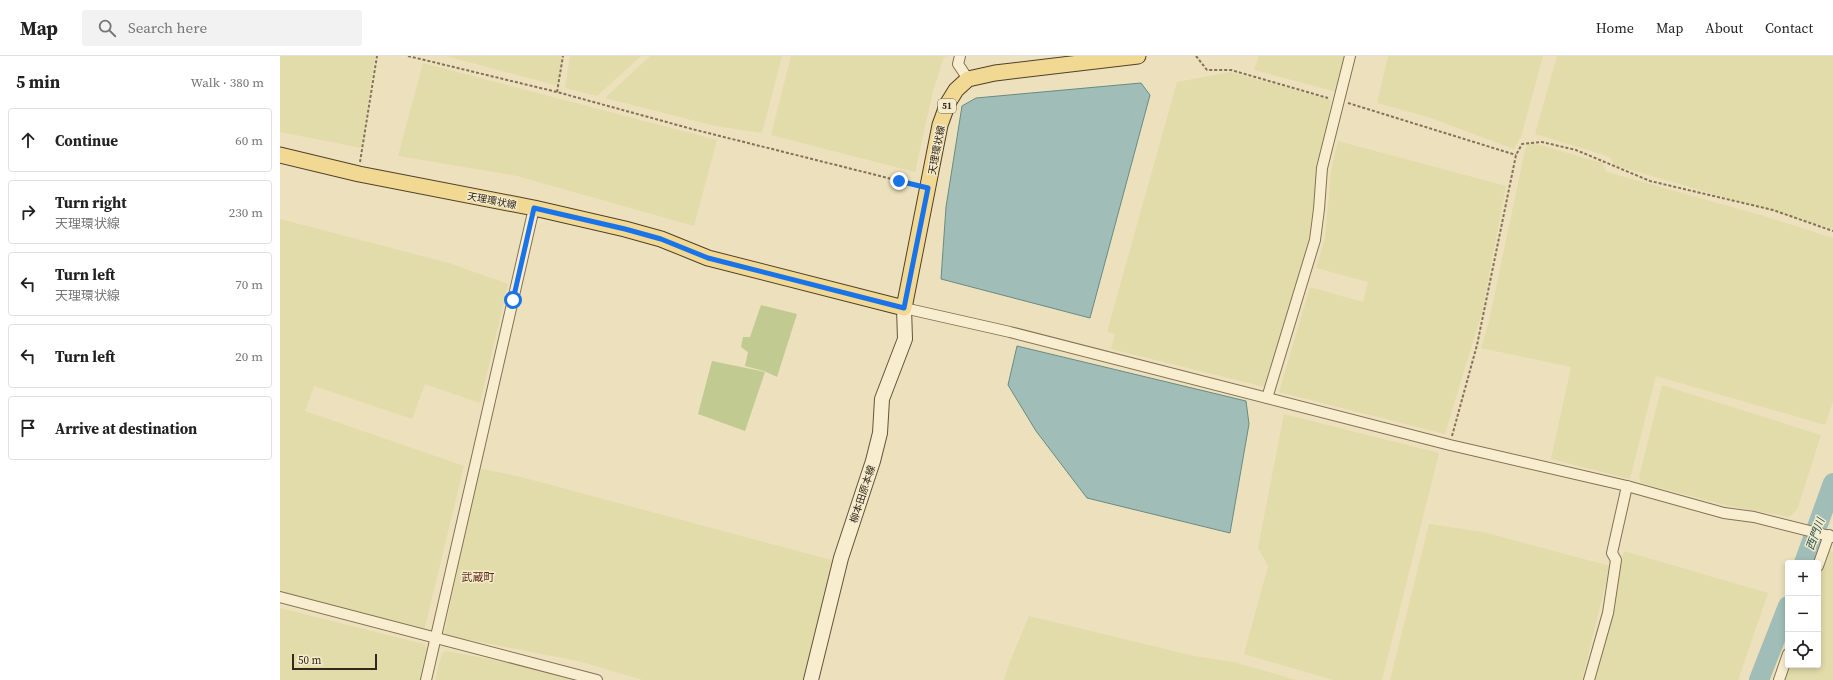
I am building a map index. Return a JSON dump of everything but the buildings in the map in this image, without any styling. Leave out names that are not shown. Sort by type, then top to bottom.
[{"type":"main road","points":[[968,79],[1010,71],[1138,56]]},
{"type":"main road","name":"天理環状線","points":[[280,155],[358,174],[534,208],[632,231],[661,239],[708,258],[904,308],[940,125],[948,103],[956,90],[968,79]]},
{"type":"main road","name":"柳本田原本線","points":[[812,680],[841,558],[878,440],[882,399],[905,339],[904,308]]},
{"type":"street","points":[[960,56],[958,64],[968,79]]},
{"type":"street","points":[[1267,398],[1315,240],[1322,168],[1350,56]]},
{"type":"street","points":[[426,680],[534,208]]},
{"type":"street","points":[[904,308],[1010,332],[1450,445],[1628,486],[1724,513],[1754,517],[1828,535],[1820,560]]},
{"type":"street","points":[[1589,680],[1608,613],[1616,560],[1612,553],[1628,486]]},
{"type":"street","points":[[280,597],[597,680]]},
{"type":"street","points":[[1779,680],[1785,663]]},
{"type":"path","points":[[358,174],[377,56]]},
{"type":"path","points":[[408,56],[557,92],[692,129],[928,188]]},
{"type":"path","points":[[557,92],[563,56]]},
{"type":"path","points":[[1196,56],[1207,70],[1231,70],[1516,155]]},
{"type":"path","points":[[1450,445],[1478,345],[1516,155],[1522,144],[1542,142],[1576,150],[1650,181],[1773,210],[1833,230]]},
{"type":"shaded area","points":[[280,56],[375,56],[361,148],[280,132]]},
{"type":"shaded area","points":[[446,56],[562,56],[558,86]]},
{"type":"shaded area","points":[[570,56],[641,56],[597,96],[565,88]]},
{"type":"shaded area","points":[[650,56],[782,56],[762,133],[715,126],[605,98]]},
{"type":"shaded area","points":[[791,56],[948,56],[944,57],[933,91],[915,172],[771,135]]},
{"type":"shaded area","points":[[1259,56],[1345,56],[1337,92],[1254,70]]},
{"type":"shaded area","points":[[1388,56],[1543,56],[1521,137],[1514,149],[1428,117],[1377,103]]},
{"type":"shaded area","points":[[1557,56],[1833,56],[1833,229],[1614,165],[1610,157],[1535,134]]},
{"type":"shaded area","points":[[423,63],[717,140],[694,226],[517,176],[398,156]]},
{"type":"shaded area","points":[[1230,72],[1331,100],[1308,256],[1265,387],[1111,349],[1115,334],[1107,332],[1177,82]]},
{"type":"shaded area","points":[[1338,141],[1506,186],[1482,312],[1445,434],[1279,392],[1310,287],[1363,302],[1368,282],[1316,268],[1325,238],[1331,170]]},
{"type":"shaded area","points":[[1530,142],[1602,163],[1607,172],[1764,216],[1833,238],[1833,402],[1825,425],[1656,376],[1630,479],[1551,459],[1571,367],[1481,348],[1489,321],[1525,150]]},
{"type":"shaded area","points":[[280,219],[449,263],[508,284],[480,403],[425,384],[412,419],[314,386],[305,411],[464,466],[424,631],[280,593]]},
{"type":"shaded area","points":[[1662,385],[1821,435],[1797,510],[1789,517],[1729,506],[1641,483],[1639,477]]},
{"type":"shaded area","points":[[1284,414],[1439,453],[1382,680],[1333,680],[1244,654],[1268,566],[1258,548]]},
{"type":"shaded area","points":[[478,468],[521,477],[835,561],[806,680],[643,680],[578,661],[444,635]]},
{"type":"shaded area","points":[[1429,524],[1483,532],[1610,566],[1582,680],[1390,680]]},
{"type":"shaded area","points":[[1829,550],[1833,552],[1833,680],[1784,680],[1788,668],[1821,668],[1821,573]]},
{"type":"shaded area","points":[[1624,551],[1768,593],[1738,680],[1595,680]]},
{"type":"shaded area","points":[[280,608],[424,644],[428,651],[421,680],[280,680]]},
{"type":"shaded area","points":[[1029,616],[1194,656],[1234,662],[1296,680],[1004,680]]},
{"type":"shaded area","points":[[447,651],[578,676],[591,680],[435,680],[442,653]]},
{"type":"green space","points":[[761,305],[797,314],[777,377],[764,371],[745,366],[748,352],[741,347],[743,337],[750,337]]},
{"type":"green space","points":[[712,361],[765,372],[745,431],[698,414]]},
{"type":"water","points":[[1141,83],[1150,95],[1090,318],[941,279],[946,207],[962,106],[976,98]]},
{"type":"water","points":[[1017,346],[1246,401],[1249,424],[1230,533],[1087,498],[1036,431],[1008,385]]},
{"type":"waterway","name":"西門川","points":[[1805,560],[1833,483]]},
{"type":"waterway","name":"西門川","points":[[1759,680],[1785,614]]},
{"type":"district","name":"武蔵町","points":[[478,577]]},
{"type":"route","points":[[513,300],[534,208],[625,229],[661,239],[708,258],[904,308],[928,188],[899,181]]}]
